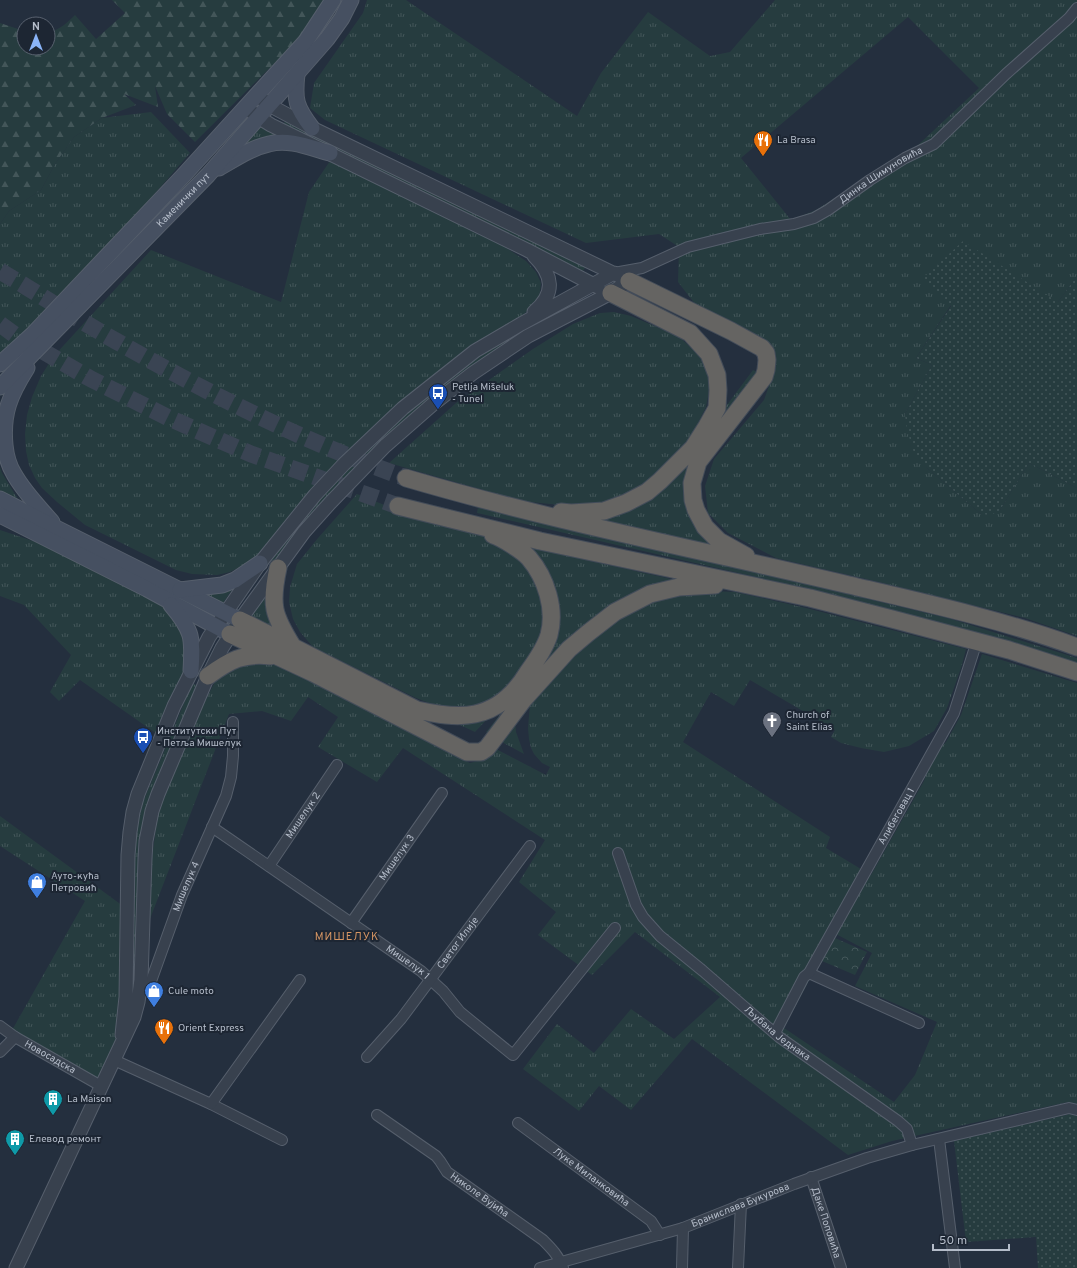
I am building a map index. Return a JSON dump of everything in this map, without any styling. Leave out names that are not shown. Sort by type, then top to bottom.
[{"type":"highway","points":[[629,281],[731,331],[762,348],[766,353],[767,366],[764,377],[698,462],[693,476],[692,491],[694,505],[699,519],[719,541],[745,555],[790,571]]},
{"type":"highway","points":[[521,509],[578,513],[604,511],[626,503],[647,492],[693,448],[717,408],[717,375],[709,354],[690,333],[611,293]]},
{"type":"highway","points":[[406,478],[621,534],[951,608],[1077,646]]},
{"type":"highway","points":[[398,506],[463,523],[716,579],[759,587],[892,618],[993,646],[1077,672]]},
{"type":"highway","points":[[223,630],[287,652],[417,710],[439,714],[474,714],[495,707],[511,695],[525,678],[541,653],[549,636],[551,622],[550,604],[540,574],[528,557],[499,537],[463,523]]},
{"type":"highway","points":[[278,568],[274,587],[274,610],[284,632],[287,652]]},
{"type":"highway","points":[[233,616],[287,652],[467,752],[481,752],[490,745],[524,699],[569,649],[616,612],[650,594],[679,587],[711,585],[759,587]]},
{"type":"highway","points":[[208,676],[224,664],[240,657],[265,656],[287,652]]},
{"type":"main road","name":"Каменички пут","points":[[0,364],[32,334],[132,230],[257,95],[306,41],[333,0]]},
{"type":"main road","name":"Каменички пут","points":[[0,387],[208,175],[297,74],[342,18],[351,0]]},
{"type":"main road","points":[[297,74],[295,91],[297,103],[301,114],[312,128]]},
{"type":"main road","points":[[208,175],[249,151],[270,143],[303,145],[330,153]]},
{"type":"main road","points":[[39,347],[17,383],[9,401],[4,419],[4,435],[6,455],[13,473],[57,536]]},
{"type":"main road","points":[[0,498],[57,536],[168,601],[223,630]]},
{"type":"main road","points":[[0,515],[57,536],[180,590],[233,616]]},
{"type":"main road","points":[[0,523],[57,536]]},
{"type":"main road","points":[[180,590],[222,585],[235,580],[260,563]]},
{"type":"main road","points":[[168,601],[188,628],[192,640],[191,671]]},
{"type":"street","name":"Динка Шимуновића","points":[[614,274],[642,268],[688,247],[760,229],[794,224],[814,218],[828,210],[870,180],[905,158],[934,144],[1006,74],[1069,18],[1077,8]]},
{"type":"street","points":[[257,95],[269,105],[312,128],[629,281]]},
{"type":"street","points":[[246,107],[258,117],[611,293]]},
{"type":"street","points":[[521,324],[547,299],[550,280],[541,264],[526,250]]},
{"type":"street","name":"Динка Шимуновића","points":[[629,281],[642,268]]},
{"type":"street","points":[[233,616],[260,563],[315,495],[370,437],[402,408],[475,351],[593,284],[614,274]]},
{"type":"street","points":[[16,1268],[114,1060],[120,1044],[126,997],[128,855],[133,812],[138,794],[174,706],[204,644],[223,630],[233,616],[278,568],[304,532],[330,503],[385,446],[433,404],[473,372],[528,336],[611,293],[629,281]]},
{"type":"street","points":[[139,994],[144,929],[145,859],[149,825],[158,794],[208,676],[222,648],[223,630]]},
{"type":"street","name":"Алибеговац 1","points":[[775,1033],[804,977],[809,973],[927,764],[932,750],[954,713],[977,642]]},
{"type":"street","name":"Мишелук 4","points":[[120,1044],[134,1017],[139,994],[150,984],[180,900],[226,796],[231,777],[233,756],[233,722]]},
{"type":"street","name":"Мишелук 2","points":[[270,866],[337,766]]},
{"type":"street","name":"Мишелук 3","points":[[352,923],[442,793]]},
{"type":"street","name":"Мишелук 1","points":[[212,827],[432,979],[460,1012],[513,1056],[615,928]]},
{"type":"street","name":"Светог Илије","points":[[367,1056],[401,1019],[530,846]]},
{"type":"street","name":"Љубана Једнака","points":[[618,853],[636,905],[643,917],[660,936],[703,970],[775,1033],[898,1121],[907,1129],[912,1145]]},
{"type":"street","points":[[809,973],[919,1023]]},
{"type":"street","points":[[211,1104],[300,980]]},
{"type":"street","name":"Новосадска","points":[[0,1026],[15,1037],[101,1086]]},
{"type":"street","points":[[0,1052],[15,1037]]},
{"type":"street","points":[[114,1060],[211,1104],[282,1140]]},
{"type":"street","name":"Бранислава Букурова","points":[[540,1268],[562,1265],[683,1228],[741,1204],[867,1158],[912,1145],[1069,1108],[1077,1110]]},
{"type":"street","name":"Николе Вујића","points":[[377,1115],[436,1156],[447,1172],[543,1240],[553,1250],[562,1265]]},
{"type":"street","name":"Луке Миланковића","points":[[518,1123],[651,1222],[660,1235]]},
{"type":"street","points":[[939,1139],[955,1268]]},
{"type":"street","name":"Даке Поповића","points":[[811,1178],[841,1268]]},
{"type":"street","points":[[738,1268],[741,1204]]},
{"type":"street","points":[[682,1268],[683,1228]]},
{"type":"green space","points":[[112,0],[331,0],[306,32],[195,142],[167,114],[155,86],[158,107],[124,94],[136,105],[102,118],[74,137],[55,164],[41,190],[9,211],[0,224],[0,23],[16,28],[16,56],[56,56],[56,30],[75,15],[96,39],[125,13]]},
{"type":"green space","points":[[367,0],[406,0],[577,116],[601,73],[648,12],[710,56],[730,52],[775,0],[1077,0],[1077,276],[1058,302],[951,305],[916,358],[932,365],[905,414],[927,468],[981,514],[1000,510],[1029,463],[1077,488],[1077,636],[1025,618],[776,558],[728,533],[708,513],[705,486],[714,459],[764,400],[776,366],[775,351],[752,332],[695,304],[678,282],[679,247],[659,234],[586,243],[325,120],[310,108],[314,83],[363,13]],"holes":[[[908,17],[979,88],[917,146],[816,210],[791,220],[741,158]]]},
{"type":"green space","points":[[151,112],[190,153],[71,290],[0,360],[0,224],[9,211],[41,190],[55,164],[74,137],[102,118]]},
{"type":"green space","points":[[285,121],[586,266],[583,271],[283,125]]},
{"type":"green space","points":[[259,126],[292,139],[241,149]]},
{"type":"green space","points":[[330,161],[505,247],[526,261],[536,272],[541,283],[539,299],[514,324],[310,492],[257,555],[242,566],[230,572],[217,575],[192,574],[176,570],[85,525],[42,488],[29,465],[26,451],[25,434],[27,415],[32,397],[41,376],[53,357],[151,250],[281,302],[309,192]]},
{"type":"green space","points":[[963,241],[1058,302],[1077,276],[1077,488],[1029,463],[1000,510],[991,515],[981,514],[927,468],[912,449],[906,424],[905,414],[932,365],[916,358],[951,306],[923,278]]},
{"type":"green space","points":[[614,312],[631,316],[678,336],[697,353],[707,368],[710,386],[706,407],[695,429],[683,446],[643,487],[603,504],[570,506],[521,501],[389,463],[456,403],[533,349],[573,324],[600,313]]},
{"type":"green space","points":[[535,320],[537,323],[451,381],[389,433],[325,498],[274,562],[270,560],[322,497],[386,430],[448,378]]},
{"type":"green space","points":[[753,370],[757,372],[691,461],[689,514],[698,533],[720,549],[593,518],[665,488]]},
{"type":"green space","points":[[0,467],[2,473],[19,501],[0,492]]},
{"type":"green space","points":[[357,494],[402,512],[461,527],[498,542],[526,561],[542,593],[544,633],[509,691],[474,709],[437,706],[416,698],[313,647],[300,632],[293,619],[289,602],[290,587],[297,564]]},
{"type":"green space","points":[[478,507],[951,619],[1077,658],[1077,663],[950,625],[830,594],[477,513]]},
{"type":"green space","points":[[0,530],[57,549],[159,600],[185,628],[188,671],[157,734],[80,680],[59,701],[50,692],[71,655],[24,605],[0,596]]},
{"type":"green space","points":[[529,547],[671,579],[614,604],[491,735],[486,732],[545,659],[553,597],[549,571]]},
{"type":"green space","points":[[236,584],[223,603],[203,594],[220,593]]},
{"type":"green space","points":[[269,588],[278,633],[251,617]]},
{"type":"green space","points":[[712,591],[735,592],[806,608],[966,649],[947,708],[934,731],[909,746],[884,752],[841,743],[831,737],[835,730],[750,680],[734,706],[711,692],[683,742],[830,837],[826,848],[871,875],[924,781],[933,755],[946,742],[961,715],[982,654],[1077,683],[1077,1104],[1068,1102],[892,1141],[848,1155],[692,1039],[631,1110],[599,1086],[579,1111],[523,1069],[557,1024],[594,1053],[631,1009],[674,1039],[720,997],[635,932],[592,975],[538,935],[556,912],[519,882],[545,840],[403,748],[377,782],[318,747],[338,717],[308,697],[291,721],[262,711],[229,714],[148,924],[152,858],[158,813],[197,716],[217,678],[240,665],[272,660],[470,763],[481,760],[496,749],[546,775],[550,767],[542,763],[531,748],[528,728],[530,704],[574,652],[618,617],[654,600],[682,593]],"holes":[[[834,933],[872,953],[855,986],[937,1022],[915,1075],[894,1102],[784,1028]]]},
{"type":"green space","points":[[192,684],[197,685],[148,804],[138,843],[135,994],[131,995],[134,842],[143,802]]},
{"type":"green space","points":[[492,714],[475,732],[445,718]]},
{"type":"green space","points":[[515,721],[516,732],[524,754],[500,741]]},
{"type":"green space","points":[[0,816],[123,906],[125,940],[116,1044],[99,1081],[11,1032],[85,901],[0,846]]},
{"type":"green space","points":[[835,938],[867,952],[855,975],[822,961]]},
{"type":"green space","points":[[1070,1114],[1077,1116],[1077,1268],[1038,1268],[1036,1237],[966,1242],[954,1141]]},
{"type":"tunnel","points":[[0,271],[116,341],[186,380],[294,433],[406,478]]},
{"type":"tunnel","points":[[0,324],[15,335],[91,379],[169,418],[251,454],[398,506]]},
{"type":"place","name":"La Brasa","points":[[763,157]]},
{"type":"place","name":"Petlja Mišeluk - Tunel","points":[[438,410]]},
{"type":"place","name":"Church of Saint Elias","points":[[772,738]]},
{"type":"place","name":"Институтски Пут - Петља Мишелук","points":[[143,754]]},
{"type":"place","name":"Ауто-кућа Петровић","points":[[37,899]]},
{"type":"place","name":"Cule moto","points":[[154,1008]]},
{"type":"place","name":"Orient Express","points":[[164,1045]]},
{"type":"place","name":"La Maison","points":[[53,1116]]},
{"type":"place","name":"Елевод ремонт","points":[[15,1156]]},
{"type":"district","name":"МИШЕЛУК","points":[[347,937]]}]
